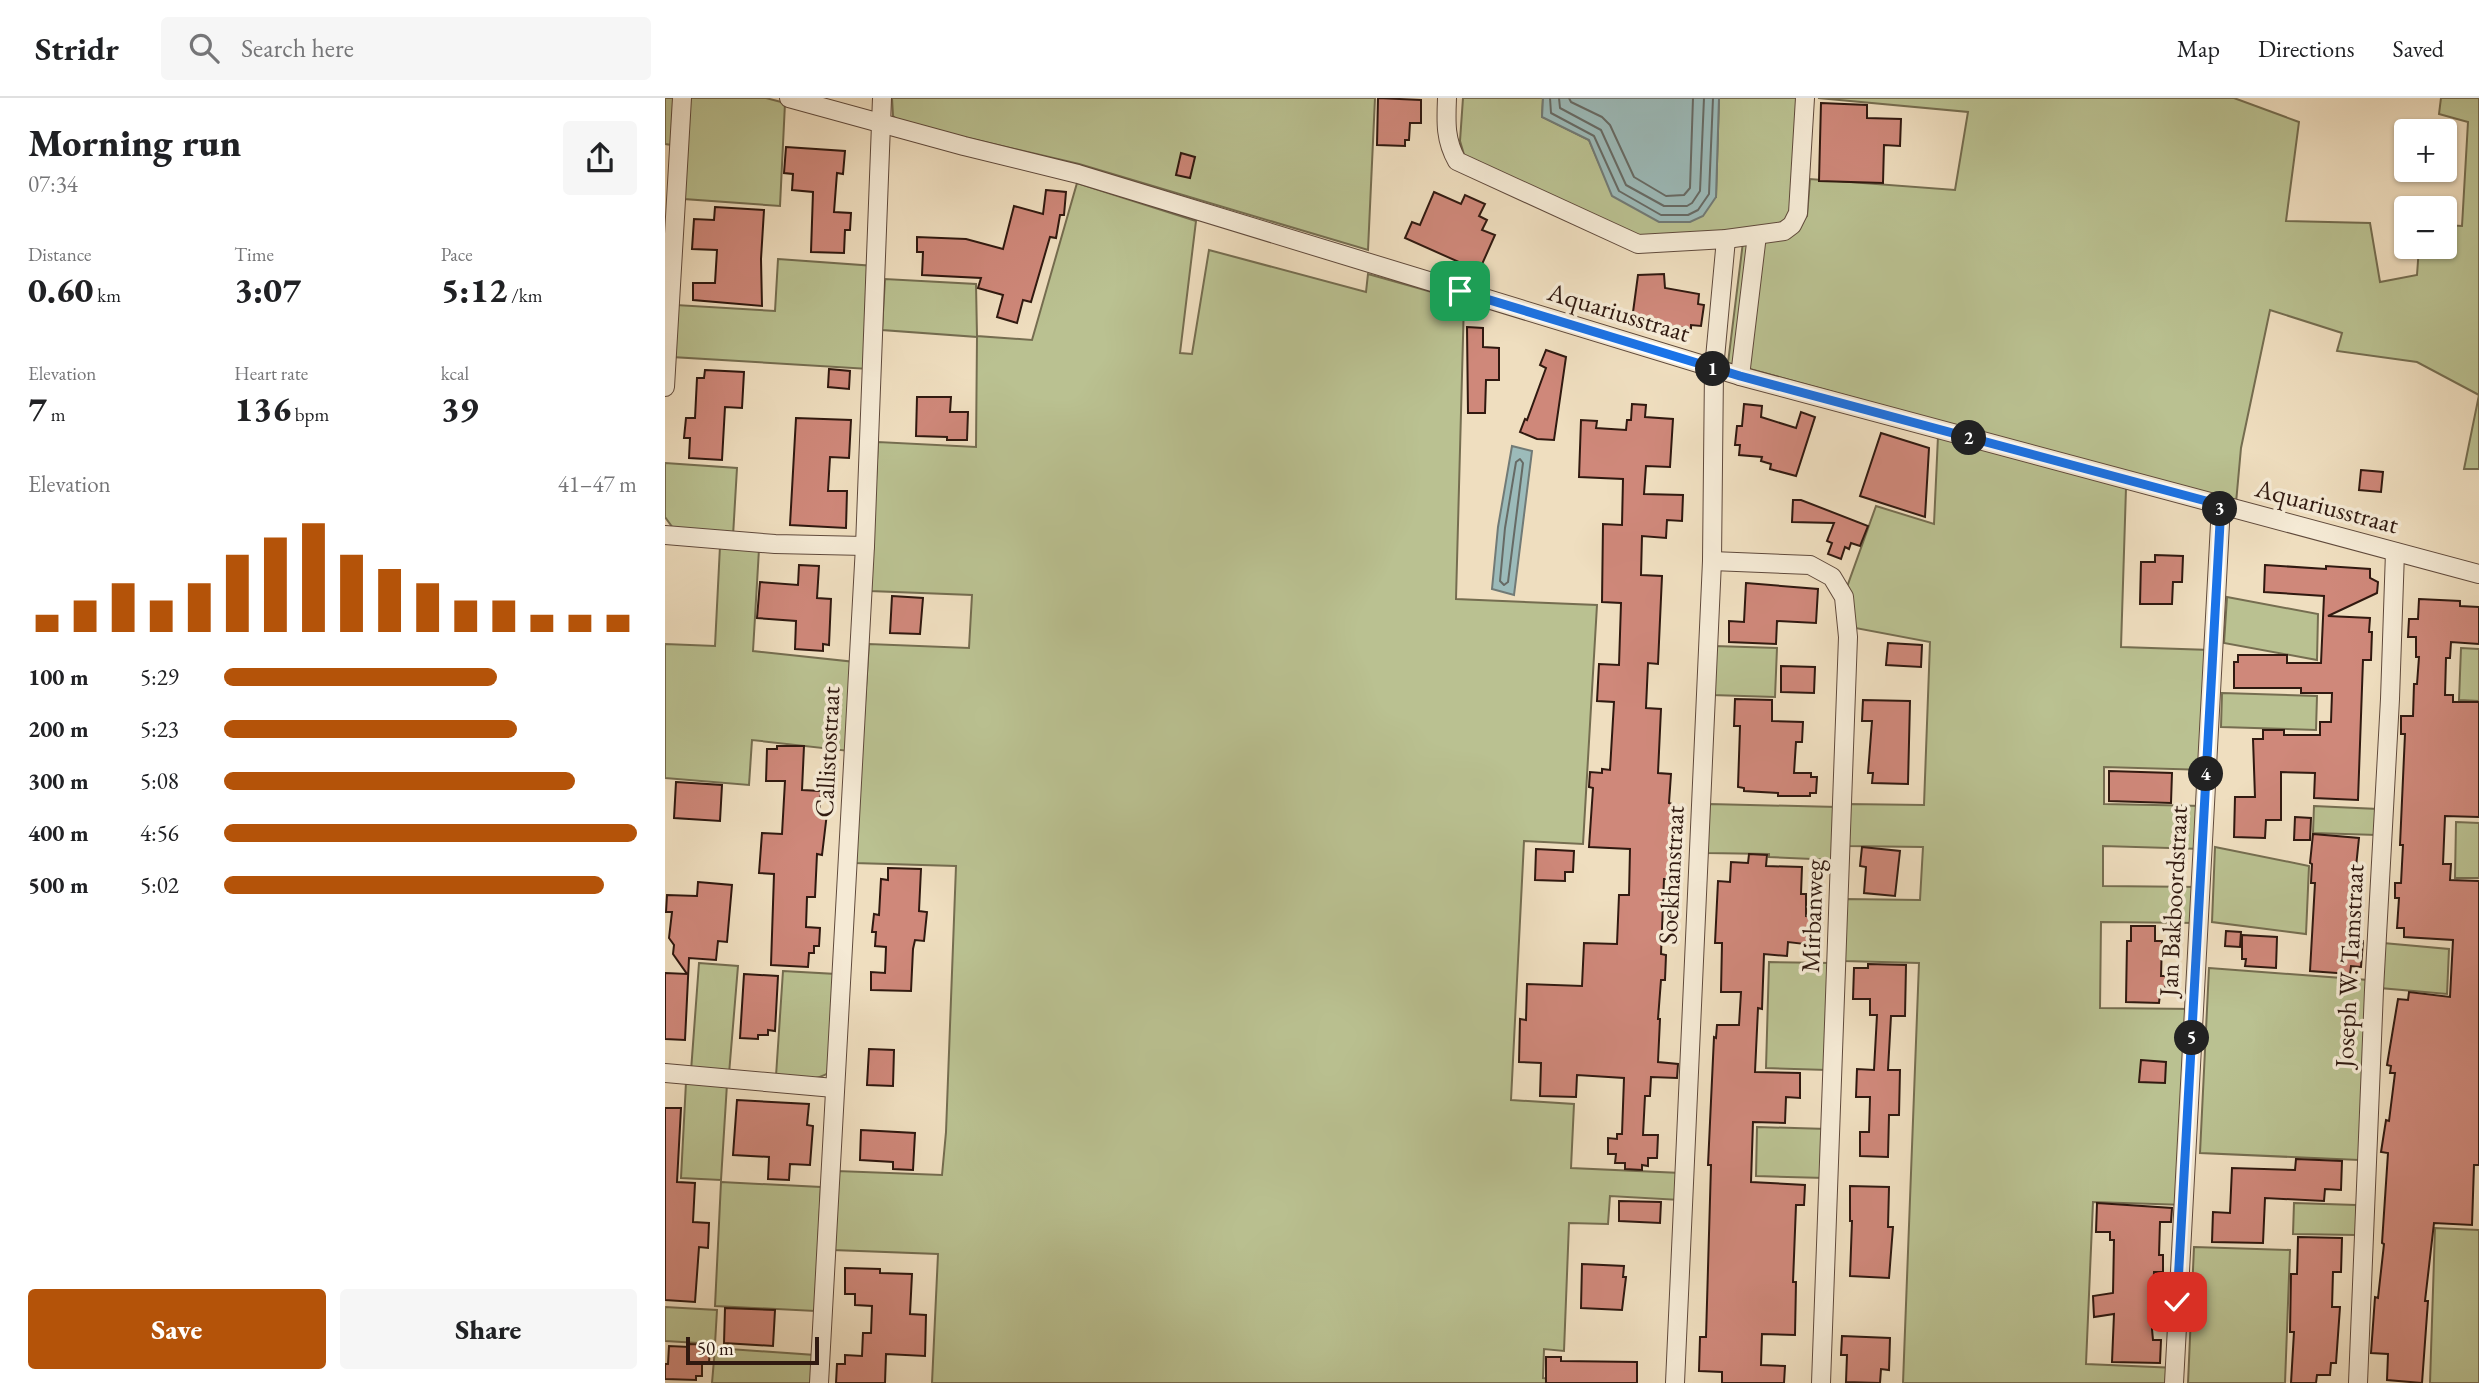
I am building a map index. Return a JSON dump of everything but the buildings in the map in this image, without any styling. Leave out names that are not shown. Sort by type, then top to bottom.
[{"type":"street","points":[[665,387],[682,98]]},
{"type":"street","name":"Aquariusstraat","points":[[789,98],[1078,174],[1714,369],[2479,574]]},
{"type":"street","name":"Callistostraat","points":[[819,1383],[865,547],[882,98]]},
{"type":"street","points":[[1447,98],[1446,132],[1449,147],[1457,161],[1638,244],[1726,239],[1784,231],[1792,225],[1798,213],[1805,98]]},
{"type":"street","points":[[1740,376],[1757,235]]},
{"type":"street","name":"Soekhanstraat","points":[[1675,1383],[1712,561],[1714,369],[1726,239]]},
{"type":"street","points":[[1718,343],[1744,348]]},
{"type":"street","name":"Jan Bakboordstraat","points":[[2174,1383],[2221,505]]},
{"type":"street","points":[[665,535],[775,544],[865,547]]},
{"type":"street","name":"Joseph W. Tamstraat","points":[[2358,1383],[2395,552]]},
{"type":"street","name":"Mirbanweg","points":[[1712,561],[1810,565],[1832,578],[1844,597],[1848,637],[1821,1383]]},
{"type":"street","points":[[665,1073],[834,1088]]},
{"type":"green space","points":[[665,98],[675,98],[672,145],[665,144]]},
{"type":"green space","points":[[688,98],[766,98],[785,103],[780,206],[684,199]]},
{"type":"green space","points":[[892,98],[1375,98],[1368,250],[1079,164],[900,122],[893,116]]},
{"type":"green space","points":[[1463,98],[1543,98],[1542,117],[1589,140],[1613,196],[1716,197],[1719,98],[1799,98],[1793,207],[1787,218],[1778,224],[1714,234],[1641,238],[1465,158],[1460,141]]},
{"type":"green space","points":[[1818,98],[2234,98],[2299,122],[2286,221],[2370,223],[2380,282],[2417,275],[2418,259],[2457,259],[2457,226],[2462,226],[2468,122],[2439,114],[2441,98],[2479,98],[2479,395],[2417,362],[2337,351],[2342,333],[2270,310],[2241,448],[2236,503],[1728,363],[1743,242],[1787,237],[1807,216],[1810,179],[1955,190],[1968,112]]},
{"type":"green space","points":[[1077,183],[1196,221],[1180,353],[1192,354],[1209,250],[1366,292],[1368,274],[1464,301],[1456,599],[1597,605],[1583,844],[1524,841],[1511,1100],[1574,1104],[1571,1168],[1681,1173],[1680,1200],[1610,1196],[1608,1224],[1569,1223],[1564,1351],[1544,1349],[1543,1378],[1563,1380],[1563,1383],[932,1383],[938,1254],[833,1250],[837,1171],[942,1175],[946,1132],[956,866],[854,863],[869,644],[969,648],[972,595],[870,591],[878,442],[976,447],[977,337],[882,330],[885,279],[976,284],[977,336],[1032,340]]},
{"type":"green space","points":[[778,259],[875,266],[869,369],[672,357],[676,305],[775,311]]},
{"type":"green space","points":[[2479,395],[2479,469],[2464,469]]},
{"type":"green space","points":[[1938,436],[2126,488],[2121,647],[2211,650],[2207,770],[2104,767],[2104,804],[2204,806],[2202,849],[2103,846],[2103,886],[2201,887],[2200,923],[2101,922],[2100,1008],[2195,1009],[2186,1205],[2093,1202],[2086,1364],[2177,1368],[2177,1383],[1903,1383],[1919,963],[1844,961],[1846,899],[1920,900],[1923,847],[1846,846],[1847,804],[1924,805],[1930,642],[1850,627],[1847,587],[1876,506],[1934,524]]},
{"type":"green space","points":[[665,463],[737,468],[733,536],[673,528],[665,517]]},
{"type":"green space","points":[[720,546],[759,549],[753,651],[855,662],[849,751],[752,740],[749,785],[665,778],[665,644],[715,646]]},
{"type":"green space","points":[[2227,597],[2318,614],[2317,660],[2224,643]]},
{"type":"green space","points":[[1714,646],[1777,648],[1775,697],[1712,695]]},
{"type":"green space","points":[[2461,648],[2479,649],[2479,701],[2459,700]]},
{"type":"green space","points":[[2222,693],[2317,696],[2316,730],[2221,727]]},
{"type":"green space","points":[[1709,804],[1837,807],[1835,860],[1769,857],[1769,854],[1707,853]]},
{"type":"green space","points":[[2314,806],[2378,809],[2377,835],[2313,833]]},
{"type":"green space","points":[[2456,822],[2479,823],[2479,878],[2455,878]]},
{"type":"green space","points":[[2215,847],[2309,866],[2306,934],[2212,922]]},
{"type":"green space","points":[[2383,943],[2449,949],[2447,994],[2380,988]]},
{"type":"green space","points":[[1769,962],[1830,963],[1827,1070],[1766,1068]]},
{"type":"green space","points":[[699,963],[738,966],[729,1074],[691,1071]]},
{"type":"green space","points":[[2209,968],[2368,980],[2359,1160],[2200,1153]]},
{"type":"green space","points":[[783,971],[836,974],[828,1073],[822,1076],[803,1079],[776,1076]]},
{"type":"green space","points":[[686,1082],[727,1084],[721,1180],[681,1178]]},
{"type":"green space","points":[[1757,1127],[1827,1129],[1825,1178],[1756,1176]]},
{"type":"green space","points":[[721,1182],[821,1187],[815,1311],[715,1306]]},
{"type":"green space","points":[[2294,1203],[2356,1205],[2356,1235],[2293,1234]]},
{"type":"green space","points":[[2435,1228],[2479,1230],[2479,1383],[2430,1383]]},
{"type":"green space","points":[[2194,1247],[2290,1250],[2285,1383],[2188,1383]]},
{"type":"green space","points":[[665,1307],[717,1310],[715,1344],[665,1341]]},
{"type":"green space","points":[[715,1348],[815,1355],[813,1383],[712,1383]]},
{"type":"water","points":[[1543,98],[1719,98],[1716,197],[1703,216],[1690,222],[1659,222],[1612,196],[1589,140],[1542,117]]},
{"type":"water","points":[[1512,446],[1532,451],[1514,595],[1492,589],[1498,527]]},
{"type":"route","points":[[1460,291],[1740,376],[2221,505],[2177,1302]]}]
